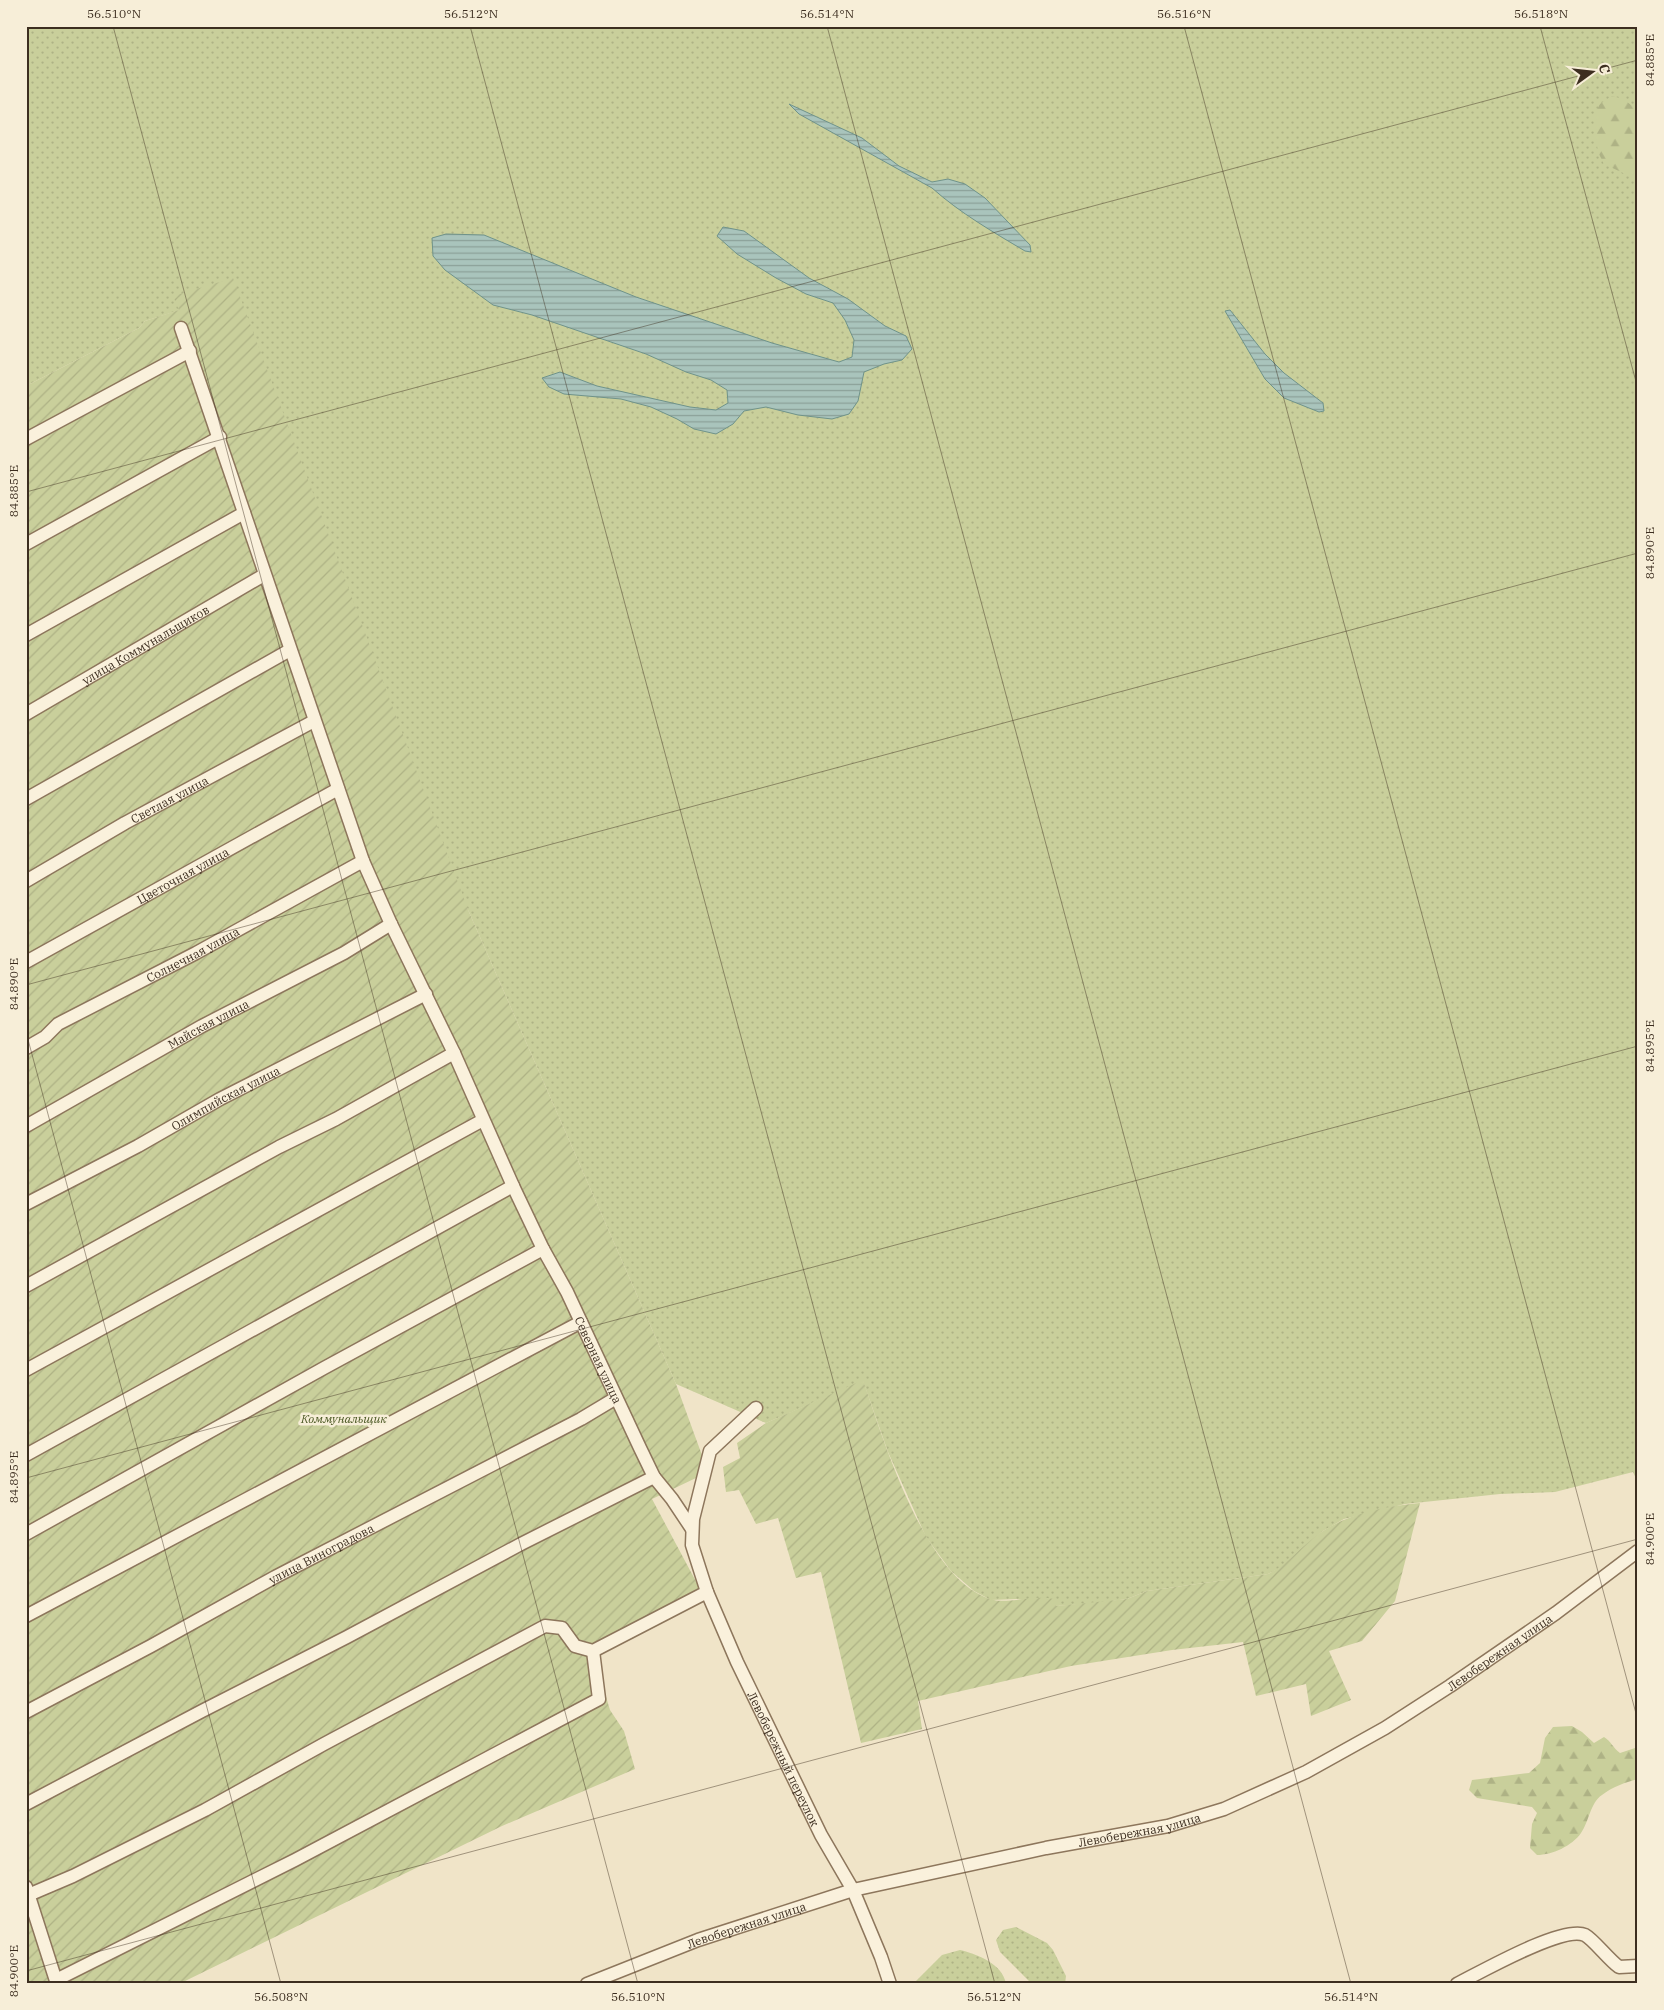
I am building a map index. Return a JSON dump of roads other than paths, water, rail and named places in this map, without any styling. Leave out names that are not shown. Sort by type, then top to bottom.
[{"type":"street","name":"Северная улица","points":[[181,328],[220,437],[264,575],[363,861],[391,924],[454,1053],[513,1186],[567,1292],[654,1477],[672,1499],[692,1529]]},
{"type":"street","points":[[26,439],[190,352]]},
{"type":"street","points":[[26,544],[220,437]]},
{"type":"street","points":[[26,635],[244,512]]},
{"type":"street","name":"улица Коммунальщиков","points":[[26,714],[264,575]]},
{"type":"street","points":[[26,799],[290,650]]},
{"type":"street","name":"Светлая улица","points":[[26,881],[125,823],[314,721]]},
{"type":"street","name":"Цветочная улица","points":[[26,962],[338,789]]},
{"type":"street","name":"Солнечная улица","points":[[26,1048],[45,1037],[58,1024],[196,953],[363,861]]},
{"type":"street","name":"Майская улица","points":[[26,1126],[202,1026],[344,953],[391,924]]},
{"type":"street","name":"Олимпийская улица","points":[[26,1204],[138,1146],[220,1099],[426,994]]},
{"type":"street","points":[[26,1286],[279,1147],[336,1119],[454,1053]]},
{"type":"street","points":[[26,1370],[483,1120]]},
{"type":"street","points":[[26,1455],[513,1186]]},
{"type":"street","points":[[26,1534],[543,1248]]},
{"type":"street","points":[[26,1616],[581,1322]]},
{"type":"street","name":"улица Виноградова","points":[[26,1712],[142,1651],[275,1577],[581,1419],[616,1398]]},
{"type":"street","points":[[692,1529],[710,1451],[756,1408]]},
{"type":"street","points":[[26,1804],[521,1544],[654,1477]]},
{"type":"street","name":"Левобережный переулок","points":[[692,1529],[692,1545],[707,1592],[737,1662],[821,1835],[853,1890],[881,1957],[890,1984]]},
{"type":"street","name":"Левобережная улица","points":[[586,1984],[698,1940],[853,1890],[1046,1848],[1168,1826],[1224,1809],[1306,1772],[1385,1728],[1556,1613],[1638,1551]]},
{"type":"street","points":[[593,1651],[599,1699],[304,1855],[57,1982],[27,1893],[73,1876],[205,1810],[545,1626],[562,1628],[575,1646],[593,1651],[707,1592]]},
{"type":"street","points":[[1457,1984],[1542,1942],[1573,1934],[1582,1934],[1588,1937],[1602,1953],[1619,1967],[1638,1966]]},
{"type":"water","points":[[789,104],[862,138],[899,166],[932,182],[948,179],[965,184],[985,198],[1030,245],[1031,252],[1025,251],[977,222],[932,188],[799,114]]},
{"type":"water","points":[[723,227],[744,231],[809,278],[848,299],[885,326],[906,336],[912,349],[902,360],[884,364],[864,372],[858,401],[849,414],[832,419],[798,415],[766,407],[744,411],[733,424],[716,434],[694,429],[651,407],[621,399],[564,394],[549,387],[542,378],[560,372],[597,386],[690,407],[716,410],[728,403],[727,390],[711,380],[686,372],[646,354],[532,315],[493,305],[445,270],[433,256],[432,238],[446,234],[484,235],[636,297],[772,343],[839,362],[852,357],[854,340],[845,320],[833,303],[806,294],[737,254],[717,236]]},
{"type":"water","points":[[1230,310],[1265,354],[1284,373],[1323,403],[1324,411],[1319,412],[1284,398],[1265,379],[1225,311]]},
{"type":"park label","name":"Коммунальщик","points":[[344,1418]]}]
